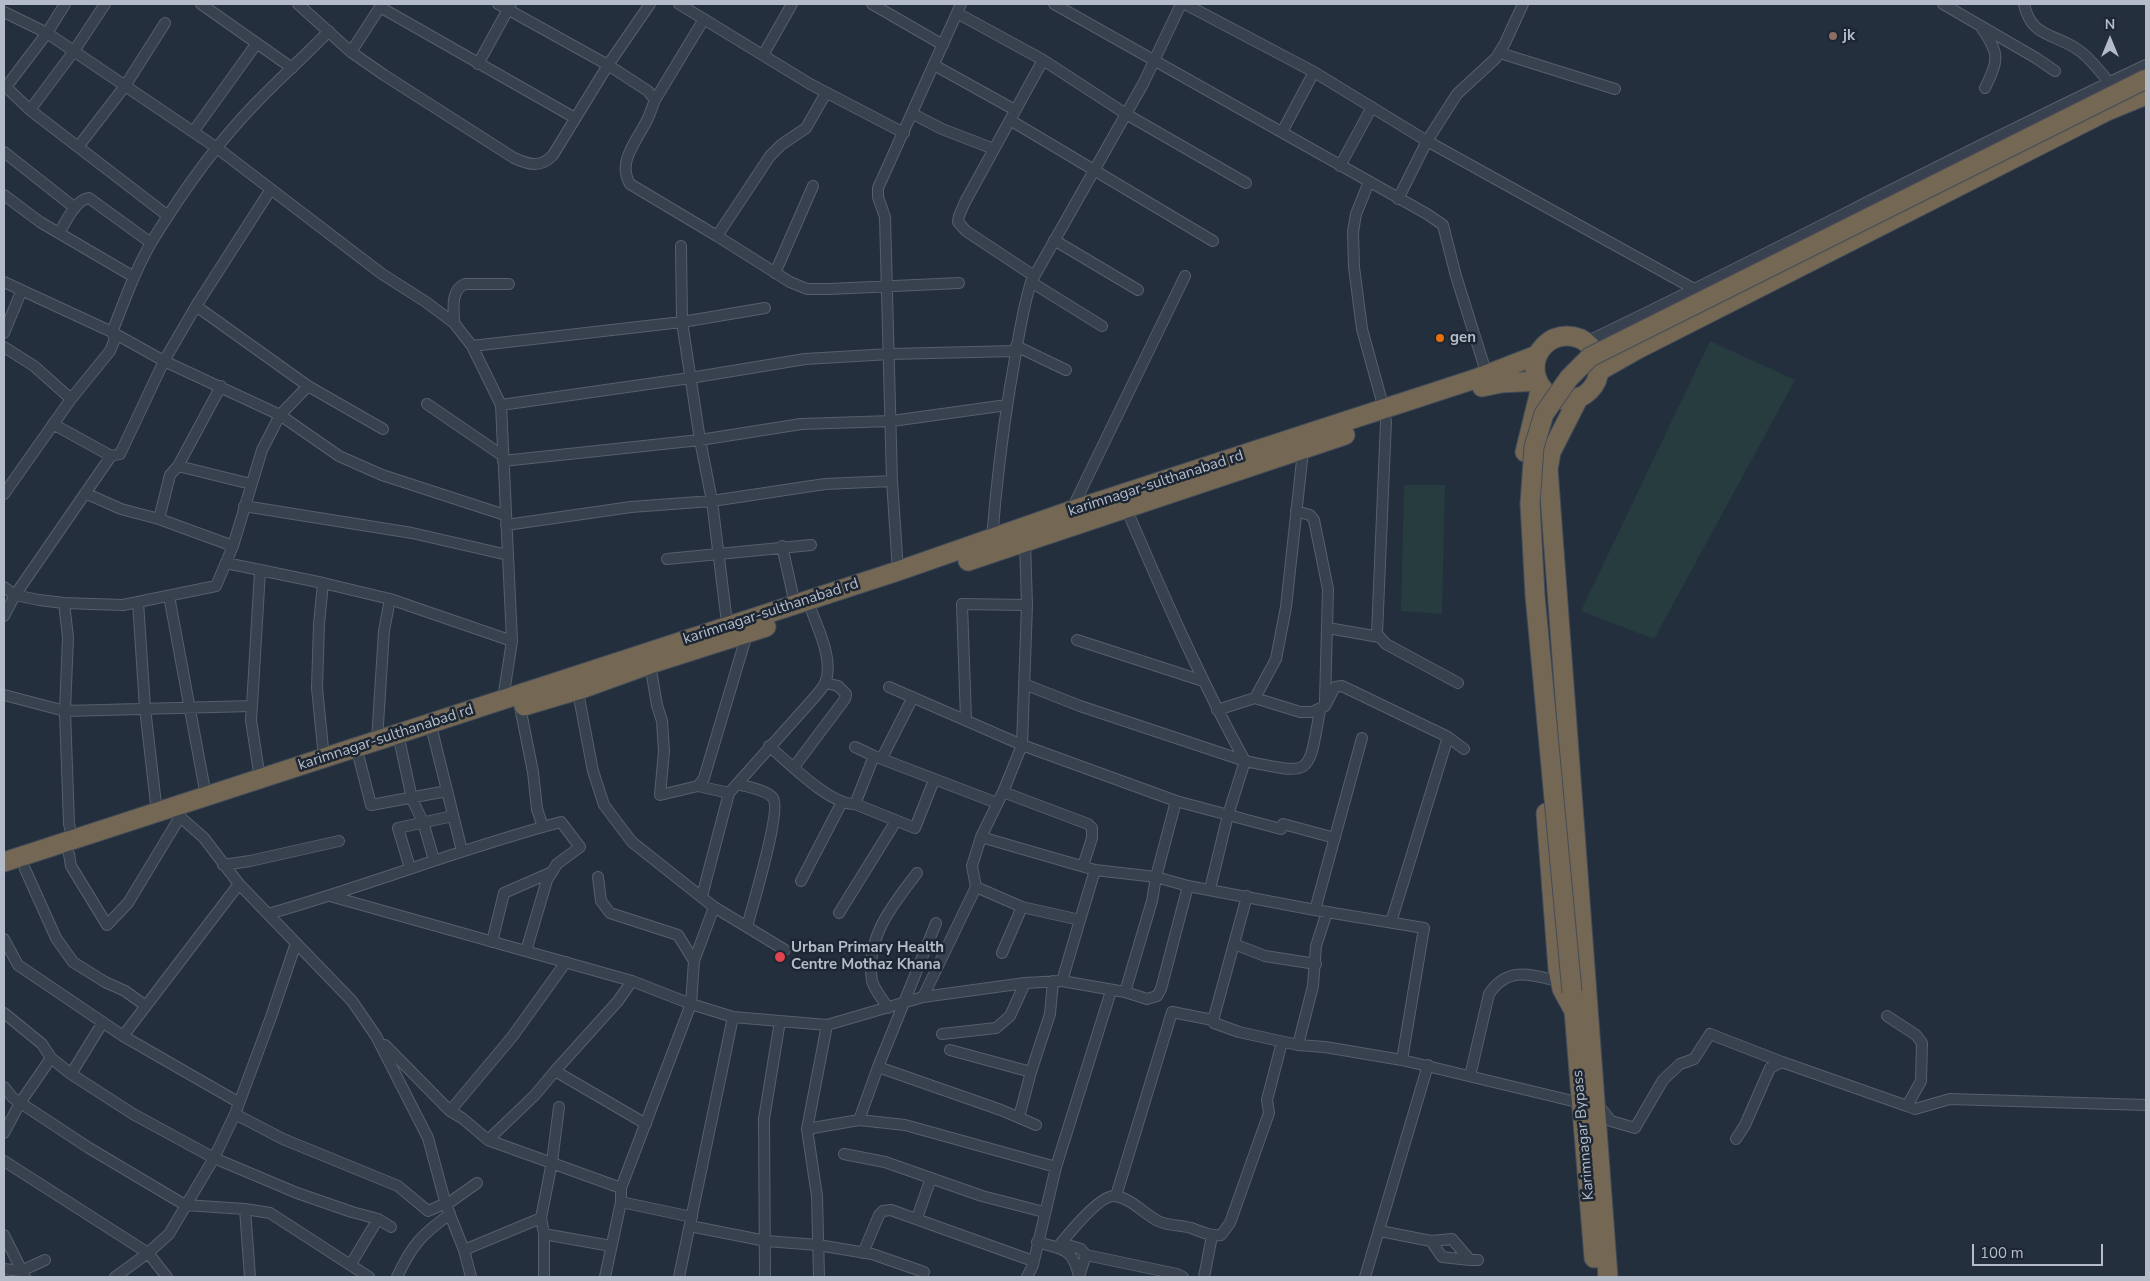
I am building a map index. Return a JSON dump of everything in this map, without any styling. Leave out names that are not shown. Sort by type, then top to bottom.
[{"type":"highway","points":[[1569,995],[1530,504],[1534,447],[1544,414],[1568,378],[1590,357],[2146,79]]},
{"type":"highway","points":[[1599,371],[1636,350],[2107,111],[2146,95]]},
{"type":"highway","points":[[576,683],[650,664],[728,632],[747,634],[804,608],[1025,542],[1303,451],[1385,415],[1474,388],[1501,382],[1539,384],[1552,396],[1558,398],[1572,399],[1579,397],[1585,394],[1594,384],[1599,371],[1595,352],[1586,342],[1575,337],[1562,336],[1544,345],[1537,356],[1535,368],[1539,384],[1526,448],[1523,476],[1529,595],[1569,995]]},
{"type":"highway","name":"karimnagar-sulthanabad rd","points":[[4,862],[71,848],[169,812],[206,796],[377,740],[512,703],[804,608],[898,571],[1070,512],[1385,415],[1537,356]]},
{"type":"highway","points":[[1579,397],[1551,452],[1548,469],[1586,993],[1589,1103],[1608,1277]]},
{"type":"highway","points":[[169,812],[359,758],[400,743],[433,734],[512,703]]},
{"type":"highway","points":[[4,876],[25,869],[71,848]]},
{"type":"highway","name":"Karimnagar Bypass","points":[[1569,995],[1589,1103],[1596,1277]]},
{"type":"street","points":[[65,4],[47,33],[5,86],[30,110],[168,216]]},
{"type":"street","points":[[30,110],[74,52],[105,4]]},
{"type":"street","points":[[201,4],[292,68]]},
{"type":"street","points":[[298,4],[351,52],[417,97],[526,164],[536,165],[547,161],[608,65],[650,4]]},
{"type":"street","points":[[498,4],[510,7],[608,65],[648,91],[654,100]]},
{"type":"street","points":[[679,4],[826,93],[904,133]]},
{"type":"street","points":[[763,56],[792,4]]},
{"type":"street","points":[[872,4],[943,45]]},
{"type":"street","points":[[1054,4],[1439,222],[1446,230],[1456,276],[1487,375]]},
{"type":"street","points":[[992,539],[996,488],[1020,318],[1032,279],[1126,114],[1183,4],[1314,72],[1427,141],[1696,290]]},
{"type":"street","points":[[1398,199],[1427,141],[1457,94],[1482,73],[1500,53],[1523,4]]},
{"type":"street","points":[[1943,4],[1977,22],[2054,71]]},
{"type":"street","points":[[2024,4],[2032,24],[2040,31],[2077,49],[2094,64],[2109,82]]},
{"type":"street","points":[[351,52],[381,5],[478,64],[575,118]]},
{"type":"street","points":[[478,64],[510,7]]},
{"type":"street","points":[[898,571],[892,481],[892,421],[885,217],[878,197],[878,188],[959,9],[1043,60],[1126,114],[1246,183]]},
{"type":"street","points":[[4,12],[47,33],[217,148],[382,274],[426,302],[454,323],[472,346],[501,405],[512,641],[512,703],[533,772],[537,809],[543,827]]},
{"type":"street","points":[[704,19],[654,100],[646,123],[629,151],[625,166],[625,176],[630,184],[790,282],[807,288],[959,283]]},
{"type":"street","points":[[1977,22],[1994,45],[1996,66],[1985,88]]},
{"type":"street","points":[[78,147],[125,86],[165,23]]},
{"type":"street","points":[[4,494],[71,399],[110,351],[114,339],[112,332],[134,277],[151,243],[168,216],[217,148],[255,104],[329,32]]},
{"type":"street","points":[[193,132],[256,43]]},
{"type":"street","points":[[1500,53],[1615,89]]},
{"type":"street","points":[[1043,60],[960,210],[958,222],[966,231],[1032,279],[1102,326]]},
{"type":"street","points":[[934,65],[1015,110]]},
{"type":"street","points":[[1586,342],[1696,290],[2146,65]]},
{"type":"street","points":[[1282,132],[1314,72]]},
{"type":"street","points":[[717,236],[770,156],[781,145],[806,128],[826,93]]},
{"type":"street","points":[[1340,166],[1372,107]]},
{"type":"street","points":[[913,114],[942,129],[994,149]]},
{"type":"street","points":[[1010,120],[1212,241]]},
{"type":"street","points":[[4,152],[75,208]]},
{"type":"street","points":[[1369,182],[1356,214],[1353,232],[1354,267],[1362,329],[1385,415],[1376,618],[1379,637]]},
{"type":"street","points":[[775,273],[813,186]]},
{"type":"street","points":[[53,424],[111,456],[120,454],[164,361],[196,306],[271,189]]},
{"type":"street","points":[[4,194],[40,222],[134,277]]},
{"type":"street","points":[[59,233],[75,208],[82,200],[89,198],[151,243]]},
{"type":"street","points":[[1054,240],[1138,290]]},
{"type":"street","points":[[681,246],[682,322],[700,440],[712,501],[728,632]]},
{"type":"street","points":[[1070,512],[1186,276]]},
{"type":"street","points":[[4,282],[21,292],[112,332],[164,361],[280,415],[339,456],[382,475],[506,520],[712,501],[825,484],[892,481]]},
{"type":"street","points":[[454,323],[454,297],[460,286],[465,284],[509,284]]},
{"type":"street","points":[[4,333],[21,292]]},
{"type":"street","points":[[196,306],[308,386],[383,429]]},
{"type":"street","points":[[472,346],[682,322],[765,308]]},
{"type":"street","points":[[4,347],[34,366],[71,399]]},
{"type":"street","points":[[501,405],[806,359],[1016,348],[1066,370]]},
{"type":"street","points":[[158,519],[170,475],[178,466],[221,386]]},
{"type":"street","points":[[4,587],[15,595],[64,603],[123,605],[216,586],[233,546],[262,450],[280,415],[308,386]]},
{"type":"street","points":[[427,404],[503,458],[700,440],[802,424],[892,421],[1007,405]]},
{"type":"street","points":[[1255,698],[1276,659],[1286,607],[1303,451]]},
{"type":"street","points":[[4,616],[15,595],[111,456]]},
{"type":"street","points":[[178,466],[251,484]]},
{"type":"street","points":[[85,493],[121,509],[158,519],[233,546]]},
{"type":"street","points":[[244,506],[395,530],[508,555]]},
{"type":"street","points":[[1126,508],[1169,610],[1217,710],[1245,761],[1228,815],[1210,889]]},
{"type":"street","points":[[1024,684],[1080,706],[1245,761],[1289,770],[1300,769],[1307,765],[1312,756],[1322,708],[1328,628],[1328,588],[1317,528],[1310,515],[1296,511]]},
{"type":"street","points":[[922,997],[976,887],[972,866],[981,837],[1003,792],[1022,744],[1027,605],[1025,542]]},
{"type":"street","points":[[667,559],[718,555],[782,546],[811,545]]},
{"type":"street","points":[[702,896],[729,793],[813,699],[825,682],[827,670],[824,645],[804,608],[782,546]]},
{"type":"street","points":[[226,563],[390,599],[512,641]]},
{"type":"street","points":[[260,571],[251,720],[260,779]]},
{"type":"street","points":[[323,584],[319,624],[317,688],[324,758]]},
{"type":"street","points":[[169,596],[206,796]]},
{"type":"street","points":[[377,740],[384,631],[390,599]]},
{"type":"street","points":[[64,603],[68,637],[65,711],[71,866],[107,924],[128,902],[169,812],[144,708],[138,602]]},
{"type":"street","points":[[966,720],[962,604],[1027,605]]},
{"type":"street","points":[[1328,628],[1379,637],[1386,644],[1458,683]]},
{"type":"street","points":[[698,786],[704,778],[747,634]]},
{"type":"street","points":[[1077,640],[1203,681]]},
{"type":"street","points":[[650,664],[657,705],[662,721],[664,751],[660,795],[698,786],[729,793]]},
{"type":"street","points":[[794,767],[845,699],[844,691],[838,686],[825,682]]},
{"type":"street","points":[[576,683],[593,771],[604,805],[632,842],[714,907],[785,950]]},
{"type":"street","points":[[1217,710],[1255,698],[1300,712],[1322,708],[1335,687],[1342,686],[1448,737],[1464,749]]},
{"type":"street","points":[[888,687],[1022,744],[1176,801],[1228,815],[1335,838]]},
{"type":"street","points":[[4,695],[65,711],[252,706]]},
{"type":"street","points":[[856,804],[878,757],[913,697]]},
{"type":"street","points":[[433,734],[462,851]]},
{"type":"street","points":[[1392,922],[1448,737]]},
{"type":"street","points":[[1315,910],[1362,738]]},
{"type":"street","points":[[400,743],[412,799],[423,822],[434,860]]},
{"type":"street","points":[[769,746],[817,788],[842,802],[856,804],[915,828],[934,780]]},
{"type":"street","points":[[855,747],[934,780],[997,803]]},
{"type":"street","points":[[359,758],[371,805],[412,799],[447,791]]},
{"type":"street","points":[[738,784],[772,796],[776,803],[773,828],[747,927]]},
{"type":"street","points":[[1003,792],[1088,824],[1093,833],[1083,866]]},
{"type":"street","points":[[1125,992],[1152,901],[1156,877],[1176,801]]},
{"type":"street","points":[[801,881],[842,802]]},
{"type":"street","points":[[169,812],[204,838],[239,884],[352,1001],[376,1036],[428,1138],[448,1210],[464,1250],[471,1277]]},
{"type":"street","points":[[410,868],[398,828],[453,816]]},
{"type":"street","points":[[839,913],[896,821]]},
{"type":"street","points":[[268,914],[330,896],[462,851],[561,822],[580,847],[557,864],[547,880],[526,951]]},
{"type":"street","points":[[981,837],[1095,870],[1156,877],[1188,886],[1424,928],[1402,1060]]},
{"type":"street","points":[[223,865],[250,861],[339,840]]},
{"type":"street","points":[[25,869],[56,938],[73,962],[146,1006]]},
{"type":"street","points":[[1019,1117],[1050,1014],[1057,981],[1080,920],[1095,870]]},
{"type":"street","points":[[492,942],[504,892],[553,871]]},
{"type":"street","points":[[888,1008],[872,982],[872,953],[880,926],[889,909],[917,873]]},
{"type":"street","points":[[598,877],[601,901],[610,913],[678,935],[694,961]]},
{"type":"street","points":[[123,1036],[239,884]]},
{"type":"street","points":[[330,896],[632,981],[691,1004],[733,1017],[827,1025],[922,997],[1024,983],[1057,981],[1125,992],[1147,999],[1157,996],[1161,989],[1188,886]]},
{"type":"street","points":[[976,887],[1022,907],[1080,920]]},
{"type":"street","points":[[1247,896],[1213,1020],[1214,1024],[1282,1042],[1325,1047],[1428,1065],[1589,1103],[1610,1121],[1635,1128],[1663,1080],[1680,1064],[1694,1059],[1710,1034],[1782,1062],[1915,1109],[1950,1098],[2146,1105]]},
{"type":"street","points":[[605,1277],[621,1202],[621,1188],[691,1004],[694,961],[714,907]]},
{"type":"street","points":[[1002,952],[1022,907]]},
{"type":"street","points":[[1298,1045],[1313,986],[1316,946],[1327,912]]},
{"type":"street","points":[[859,1120],[878,1067],[906,1002],[936,923]]},
{"type":"street","points":[[4,939],[18,965],[123,1036],[238,1102]]},
{"type":"street","points":[[115,1277],[148,1253],[169,1234],[214,1158],[234,1114],[271,1017],[296,943]]},
{"type":"street","points":[[1234,944],[1265,956],[1316,964]]},
{"type":"street","points":[[450,1111],[512,1037],[566,962]]},
{"type":"street","points":[[1470,1076],[1489,994],[1495,985],[1504,978],[1528,974],[1569,995]]},
{"type":"street","points":[[488,1140],[535,1095],[618,1001],[632,981]]},
{"type":"street","points":[[942,1034],[996,1028],[1010,1016],[1024,983]]},
{"type":"street","points":[[1027,1277],[1033,1261],[1056,1167],[1110,991]]},
{"type":"street","points":[[4,1012],[42,1044],[51,1058],[71,1074],[133,1114],[214,1158],[297,1193],[378,1219],[391,1227]]},
{"type":"street","points":[[1116,1196],[1172,1012],[1213,1020]]},
{"type":"street","points":[[1887,1016],[1916,1036],[1922,1043],[1921,1081],[1907,1106]]},
{"type":"street","points":[[679,1277],[733,1017]]},
{"type":"street","points":[[765,1277],[764,1119],[780,1021]]},
{"type":"street","points":[[71,1074],[103,1022]]},
{"type":"street","points":[[819,1277],[816,1196],[807,1129],[827,1025]]},
{"type":"street","points":[[376,1036],[450,1111],[462,1118],[488,1140],[621,1188]]},
{"type":"street","points":[[1183,1277],[1178,1274],[1086,1255],[1081,1249],[1061,1243],[1080,1220],[1109,1196],[1116,1196],[1159,1222],[1191,1228],[1212,1236],[1221,1235],[1230,1223],[1269,1113],[1267,1100],[1282,1042]]},
{"type":"street","points":[[950,1050],[1031,1072]]},
{"type":"street","points":[[4,1133],[20,1103],[51,1058]]},
{"type":"street","points":[[1736,1139],[1745,1125],[1770,1068],[1782,1062]]},
{"type":"street","points":[[1365,1277],[1428,1065]]},
{"type":"street","points":[[878,1067],[1019,1117],[1036,1125]]},
{"type":"street","points":[[555,1071],[646,1124]]},
{"type":"street","points":[[4,1088],[20,1103],[88,1148],[186,1205],[245,1209],[270,1213],[370,1277]]},
{"type":"street","points":[[544,1277],[544,1234],[541,1218],[552,1162],[559,1107]]},
{"type":"street","points":[[234,1114],[283,1139],[398,1186],[428,1212],[444,1204],[448,1210]]},
{"type":"street","points":[[807,1129],[859,1120],[905,1125],[1056,1167]]},
{"type":"street","points":[[844,1154],[885,1162],[982,1196],[1044,1212]]},
{"type":"street","points":[[4,1161],[148,1253],[168,1277]]},
{"type":"street","points":[[917,1218],[930,1178]]},
{"type":"street","points":[[397,1277],[413,1246],[477,1183]]},
{"type":"street","points":[[621,1202],[766,1241],[818,1245],[862,1253],[924,1272]]},
{"type":"street","points":[[245,1209],[250,1277]]},
{"type":"street","points":[[862,1253],[883,1211],[891,1210],[1033,1261]]},
{"type":"street","points":[[464,1250],[541,1218]]},
{"type":"street","points":[[350,1264],[378,1219]]},
{"type":"street","points":[[1380,1231],[1430,1241],[1452,1239],[1474,1260],[1442,1257],[1430,1241]]},
{"type":"street","points":[[544,1234],[611,1246]]},
{"type":"street","points":[[4,1235],[23,1274]]},
{"type":"street","points":[[1204,1277],[1212,1236]]},
{"type":"street","points":[[1037,1242],[1070,1253],[1075,1260],[1079,1277]]},
{"type":"street","points":[[1079,1277],[1086,1255]]},
{"type":"street","points":[[4,1269],[23,1274],[45,1260]]},
{"type":"green space","points":[[1710,341],[1795,380],[1654,639],[1581,611]]},
{"type":"green space","points":[[1404,485],[1445,485],[1442,614],[1401,611]]},
{"type":"place","name":"jk","points":[[1833,36]]},
{"type":"place","name":"gen","points":[[1440,338]]},
{"type":"place","name":"Urban Primary Health Centre Mothaz Khana","points":[[780,957]]}]
